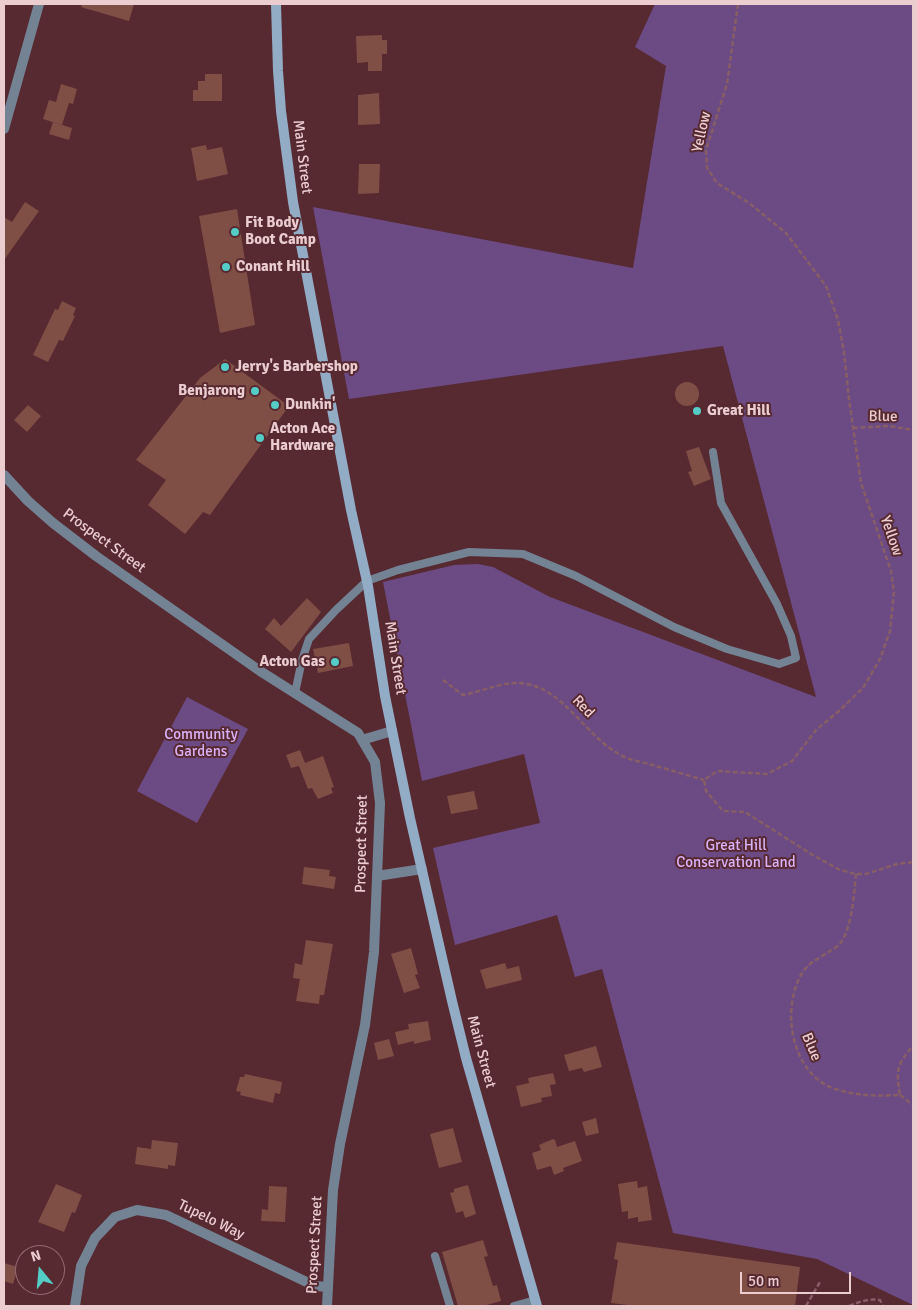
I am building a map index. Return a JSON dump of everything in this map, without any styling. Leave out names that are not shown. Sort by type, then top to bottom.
[{"type":"main road","name":"Main Street","points":[[276,4],[281,111],[293,202],[367,581],[392,731],[466,1058],[536,1303]]},
{"type":"street","points":[[4,129],[39,4]]},
{"type":"street","name":"Prospect Street","points":[[4,475],[53,524],[96,556],[211,637],[358,733],[375,762],[380,803],[374,952],[366,1025],[340,1144],[333,1190],[327,1306]]},
{"type":"street","points":[[362,740],[392,731]]},
{"type":"street","points":[[377,876],[422,869]]},
{"type":"street","name":"Tupelo Way","points":[[75,1306],[81,1266],[95,1238],[115,1217],[137,1210],[166,1215],[315,1286],[328,1287]]},
{"type":"lane","points":[[295,693],[302,660],[310,639],[336,610],[367,581],[398,570],[468,552],[523,554],[576,576],[674,627],[727,649],[779,664],[796,658],[791,636],[777,604],[721,503],[713,452]]},
{"type":"lane","points":[[435,1256],[450,1306]]},
{"type":"lane","points":[[514,1306],[536,1303]]},
{"type":"path","name":"Yellow","points":[[704,780],[718,771],[767,774],[792,761],[816,730],[863,688],[880,659],[890,631],[893,585],[891,571],[861,483],[847,370],[838,320],[826,286],[786,233],[749,203],[717,183],[707,168],[706,150],[727,84],[738,4]]},
{"type":"path","name":"Blue","points":[[853,428],[889,426],[913,430]]},
{"type":"path","name":"Red","points":[[443,680],[462,695],[515,683],[532,686],[547,692],[563,702],[573,715],[598,739],[627,758],[704,780]]},
{"type":"path","points":[[704,780],[706,791],[722,811],[745,812],[840,870],[856,874],[866,874],[897,864],[913,862]]},
{"type":"path","name":"Blue","points":[[856,874],[854,899],[846,930],[839,945],[809,964],[798,980],[792,997],[791,1018],[793,1038],[809,1070],[819,1081],[835,1089],[863,1096],[900,1095]]},
{"type":"path","points":[[913,1046],[905,1055],[896,1072],[900,1095],[913,1105]]},
{"type":"path","points":[[806,1306],[820,1282]]},
{"type":"path","points":[[849,1306],[873,1299],[880,1300],[883,1306]]},
{"type":"green space","name":"Great Hill Conservation Land","points":[[655,4],[913,4],[913,1305],[817,1259],[673,1233],[602,969],[575,977],[557,915],[455,945],[433,848],[540,823],[524,754],[422,781],[383,582],[454,565],[478,564],[493,567],[550,597],[816,697],[723,346],[349,399],[313,207],[633,268],[666,66],[635,47]]},
{"type":"green space","name":"Community Gardens","points":[[187,697],[248,729],[197,823],[137,791]]},
{"type":"building","points":[[82,4],[134,4],[129,21],[81,7]]},
{"type":"building","points":[[382,35],[382,40],[387,40],[387,54],[382,54],[382,71],[368,71],[368,62],[357,63],[356,36]]},
{"type":"building","points":[[205,74],[222,74],[222,101],[193,101],[193,90],[198,90],[198,81],[205,81]]},
{"type":"building","points":[[61,84],[77,89],[73,104],[69,103],[62,125],[43,119],[49,100],[56,102]]},
{"type":"building","points":[[379,93],[380,124],[358,125],[358,95]]},
{"type":"building","points":[[53,122],[72,128],[69,140],[49,134]]},
{"type":"building","points":[[206,145],[207,150],[222,147],[228,174],[197,181],[191,148]]},
{"type":"building","points":[[359,164],[380,164],[379,193],[358,194]]},
{"type":"building","points":[[25,202],[39,211],[4,260],[4,217],[12,222]]},
{"type":"building","points":[[237,209],[255,325],[220,333],[199,216]]},
{"type":"building","points":[[62,301],[76,308],[73,315],[75,316],[63,341],[59,340],[48,362],[33,355],[55,309],[58,310]]},
{"type":"building","points":[[225,359],[289,406],[210,515],[203,512],[185,534],[148,505],[166,480],[136,460],[200,378]]},
{"type":"building","points":[[687,382],[695,386],[699,394],[695,402],[687,406],[679,402],[675,394],[679,386]]},
{"type":"building","points":[[28,405],[41,416],[27,432],[14,420]]},
{"type":"building","points":[[699,447],[711,479],[694,486],[688,472],[692,471],[686,451]]},
{"type":"building","points":[[307,598],[321,612],[291,652],[265,629],[274,618],[281,626]]},
{"type":"building","points":[[349,643],[353,666],[318,673],[313,649]]},
{"type":"building","points":[[300,750],[305,763],[323,756],[334,787],[331,788],[333,793],[318,799],[312,788],[308,789],[299,766],[291,768],[286,755]]},
{"type":"building","points":[[474,791],[478,809],[451,814],[447,796]]},
{"type":"building","points":[[304,867],[330,870],[329,876],[336,877],[334,889],[302,884]]},
{"type":"building","points":[[306,940],[333,944],[324,995],[320,995],[319,1004],[296,1001],[300,979],[293,978],[295,963],[302,965]]},
{"type":"building","points":[[411,948],[418,974],[415,975],[420,988],[404,993],[391,954]]},
{"type":"building","points":[[505,963],[507,969],[519,966],[522,980],[486,989],[480,970]]},
{"type":"building","points":[[428,1021],[431,1040],[414,1044],[414,1041],[398,1045],[395,1032],[409,1029],[408,1024]]},
{"type":"building","points":[[389,1039],[394,1056],[378,1060],[374,1043]]},
{"type":"building","points":[[596,1046],[602,1067],[584,1072],[582,1068],[569,1071],[564,1055]]},
{"type":"building","points":[[553,1073],[556,1084],[550,1085],[552,1096],[541,1098],[542,1102],[521,1107],[516,1086],[529,1083],[528,1078]]},
{"type":"building","points":[[245,1074],[282,1082],[280,1094],[275,1093],[273,1103],[240,1095],[241,1092],[236,1091],[240,1077],[244,1077]]},
{"type":"building","points":[[596,1118],[599,1133],[586,1136],[582,1122]]},
{"type":"building","points":[[453,1128],[462,1162],[439,1168],[430,1134]]},
{"type":"building","points":[[553,1139],[557,1147],[575,1141],[582,1161],[563,1168],[564,1171],[554,1175],[551,1166],[537,1170],[532,1153],[541,1150],[539,1145]]},
{"type":"building","points":[[152,1140],[178,1143],[175,1166],[168,1165],[168,1169],[135,1164],[137,1147],[151,1149]]},
{"type":"building","points":[[637,1181],[638,1188],[647,1186],[652,1220],[638,1222],[638,1217],[628,1219],[628,1211],[622,1212],[618,1184]]},
{"type":"building","points":[[56,1184],[82,1195],[75,1213],[72,1212],[64,1232],[38,1222]]},
{"type":"building","points":[[468,1185],[476,1214],[465,1218],[463,1211],[456,1213],[450,1193],[454,1192],[454,1189]]},
{"type":"building","points":[[269,1186],[287,1187],[285,1222],[261,1221],[262,1209],[268,1210]]},
{"type":"building","points":[[483,1240],[488,1256],[484,1257],[493,1286],[497,1285],[501,1301],[483,1306],[458,1306],[442,1252]]},
{"type":"building","points":[[617,1242],[800,1267],[795,1306],[635,1306],[611,1303],[618,1260],[614,1259]]},
{"type":"building","points":[[4,1263],[15,1266],[13,1284],[4,1281]]},
{"type":"place","name":"Fit Body Boot Camp","points":[[235,232]]},
{"type":"place","name":"Conant Hill","points":[[226,267]]},
{"type":"place","name":"Jerry's Barbershop","points":[[225,367]]},
{"type":"place","name":"Benjarong","points":[[255,391]]},
{"type":"place","name":"Dunkin'","points":[[275,405]]},
{"type":"place","name":"Great Hill","points":[[697,411]]},
{"type":"place","name":"Acton Ace Hardware","points":[[260,438]]},
{"type":"place","name":"Acton Gas","points":[[335,662]]}]
